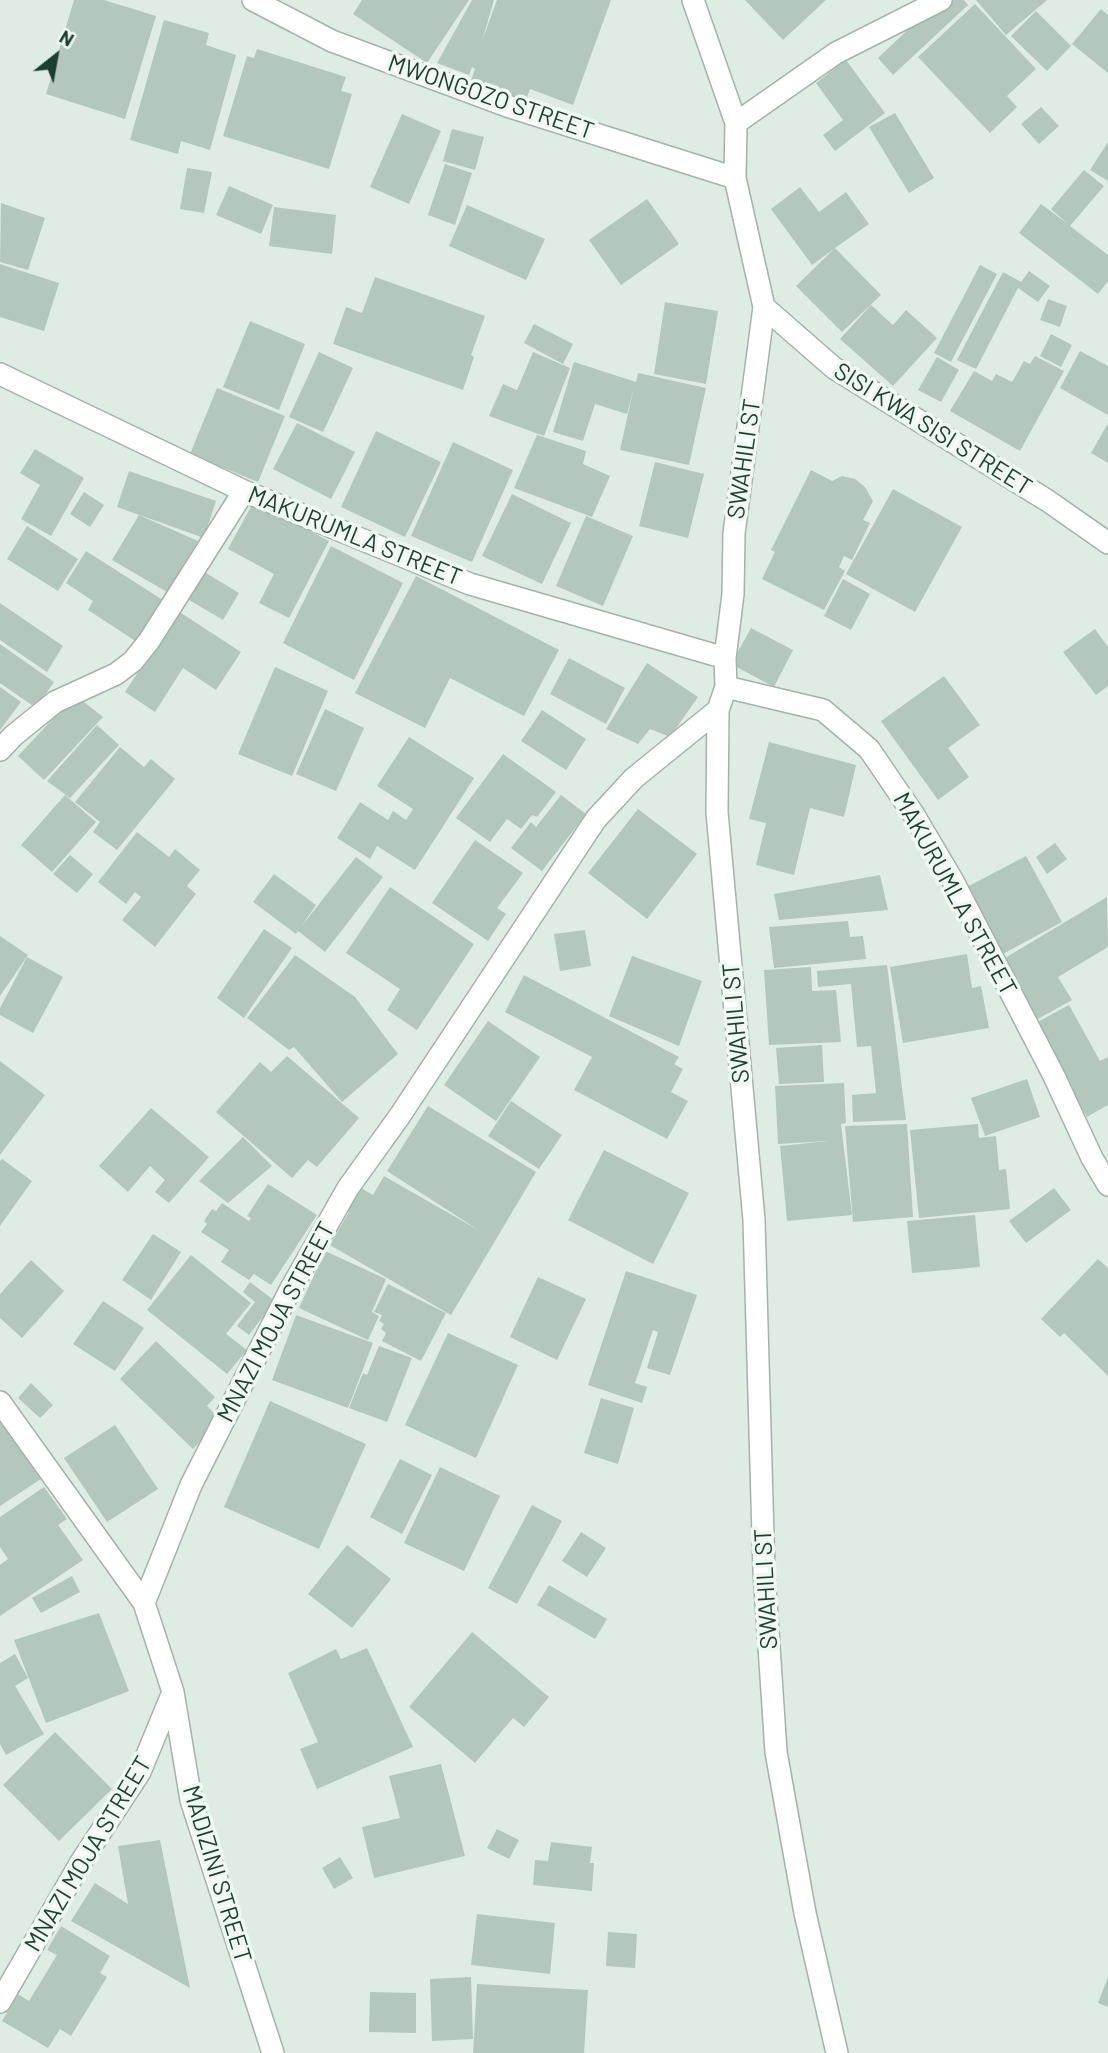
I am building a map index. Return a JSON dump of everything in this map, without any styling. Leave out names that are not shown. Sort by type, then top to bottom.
[{"type":"street","name":"MWONGOZO STREET","points":[[253,0],[332,41],[495,101],[735,178]]},
{"type":"street","name":"SWAHILI ST","points":[[693,0],[736,123],[735,178],[764,307],[734,533],[733,594],[725,658],[726,687],[718,710],[717,812],[754,1220],[764,1571],[776,1752],[805,1913],[837,2053]]},
{"type":"street","points":[[736,123],[836,53],[941,0]]},
{"type":"street","name":"SISI KWA SISI STREET","points":[[764,307],[834,368],[1048,501],[1108,543]]},
{"type":"street","name":"MAKURUMLA STREET","points":[[0,374],[244,491],[470,584],[725,658]]},
{"type":"street","points":[[0,751],[13,736],[55,702],[116,674],[133,661],[149,641],[244,491]]},
{"type":"street","name":"MAKURUMLA STREET","points":[[726,687],[823,710],[869,749],[914,815],[953,881],[1108,1185]]},
{"type":"street","name":"MNAZI MOJA STREET","points":[[144,1603],[191,1485],[289,1292],[348,1188],[596,819],[634,778],[718,710]]},
{"type":"street","points":[[0,1402],[144,1603],[173,1692]]},
{"type":"street","name":"MNAZI MOJA STREET","points":[[0,2002],[81,1862],[140,1772],[173,1692]]},
{"type":"street","name":"MADIZINI STREET","points":[[173,1692],[191,1800],[273,2053]]},
{"type":"building","points":[[74,0],[104,0],[156,16],[125,119],[46,94]]},
{"type":"building","points":[[362,0],[469,0],[427,63],[353,14]]},
{"type":"building","points":[[472,0],[494,0],[482,41],[497,0],[611,0],[573,105],[530,89],[525,103],[470,83],[475,69],[472,67],[469,75],[437,63]]},
{"type":"building","points":[[745,0],[826,0],[783,40]]},
{"type":"building","points":[[939,0],[964,0],[968,5],[893,75],[878,58]]},
{"type":"building","points":[[976,0],[1047,0],[1006,35]]},
{"type":"building","points":[[975,4],[1036,69],[1007,96],[1017,107],[990,133],[918,57]]},
{"type":"building","points":[[1101,9],[1108,15],[1108,73],[1072,44]]},
{"type":"building","points":[[1036,11],[1071,46],[1047,71],[1011,36]]},
{"type":"building","points":[[164,20],[209,33],[206,45],[236,55],[210,150],[181,141],[178,154],[130,140]]},
{"type":"building","points":[[257,49],[346,77],[341,91],[352,94],[329,169],[223,136],[247,56],[254,58]]},
{"type":"building","points":[[846,60],[885,113],[835,151],[823,135],[843,120],[816,83]]},
{"type":"building","points":[[1041,107],[1059,126],[1039,144],[1021,124]]},
{"type":"building","points":[[895,113],[934,178],[909,193],[869,127]]},
{"type":"building","points":[[402,114],[441,131],[409,204],[370,187]]},
{"type":"building","points":[[452,129],[484,137],[475,170],[443,161]]},
{"type":"building","points":[[1108,142],[1108,181],[1090,170]]},
{"type":"building","points":[[445,164],[472,173],[455,225],[428,215]]},
{"type":"building","points":[[187,168],[212,172],[204,213],[180,209]]},
{"type":"building","points":[[1084,170],[1104,186],[1070,226],[1108,255],[1108,281],[1098,294],[1019,233],[1041,204],[1068,224],[1051,209]]},
{"type":"building","points":[[229,186],[273,205],[261,234],[216,215]]},
{"type":"building","points":[[800,187],[819,212],[846,192],[869,224],[835,248],[881,295],[842,332],[796,286],[834,249],[812,265],[771,209]]},
{"type":"building","points":[[647,199],[679,244],[621,285],[589,240]]},
{"type":"building","points":[[1,203],[45,218],[28,270],[0,262]]},
{"type":"building","points":[[467,205],[545,239],[526,280],[449,246]]},
{"type":"building","points":[[274,207],[336,215],[332,254],[269,246]]},
{"type":"building","points":[[0,264],[59,283],[44,331],[0,317]]},
{"type":"building","points":[[980,265],[997,274],[951,362],[934,353]]},
{"type":"building","points":[[1029,271],[1050,286],[1038,302],[1018,288],[976,369],[957,360],[1003,272],[1021,282]]},
{"type":"building","points":[[375,277],[485,316],[471,355],[474,357],[463,390],[333,344],[346,307],[362,313]]},
{"type":"building","points":[[1048,299],[1067,306],[1060,327],[1040,320]]},
{"type":"building","points":[[665,302],[718,311],[706,384],[654,374]]},
{"type":"building","points":[[871,305],[893,325],[906,310],[937,338],[893,386],[840,339]]},
{"type":"building","points":[[250,321],[305,344],[279,410],[223,387]]},
{"type":"building","points":[[534,324],[573,344],[563,364],[524,343]]},
{"type":"building","points":[[1051,334],[1072,345],[1061,367],[1040,356]]},
{"type":"building","points":[[1080,351],[1108,366],[1108,415],[1060,388]]},
{"type":"building","points":[[319,352],[353,368],[323,432],[289,417]]},
{"type":"building","points":[[533,352],[570,368],[544,436],[489,416],[503,384],[517,390]]},
{"type":"building","points":[[1035,356],[1064,371],[1020,451],[950,411],[974,371],[992,381],[996,374],[1012,382],[1024,361],[1030,364]]},
{"type":"building","points":[[937,357],[959,370],[941,402],[918,390]]},
{"type":"building","points":[[574,362],[636,382],[638,373],[706,388],[689,465],[620,450],[634,387],[627,414],[595,404],[583,441],[553,432]]},
{"type":"building","points":[[217,388],[285,416],[258,482],[190,454]]},
{"type":"building","points":[[297,423],[355,452],[331,499],[273,469]]},
{"type":"building","points":[[1108,423],[1108,463],[1091,453]]},
{"type":"building","points":[[376,431],[441,462],[405,537],[341,507]]},
{"type":"building","points":[[537,435],[586,451],[583,464],[610,476],[592,517],[514,488]]},
{"type":"building","points":[[453,442],[513,470],[472,562],[411,536]]},
{"type":"building","points":[[35,449],[84,478],[51,536],[21,519],[40,485],[20,473]]},
{"type":"building","points":[[655,462],[704,474],[688,538],[639,526]]},
{"type":"building","points":[[811,470],[832,481],[842,476],[855,479],[865,487],[873,501],[863,520],[870,523],[852,560],[844,556],[839,567],[845,571],[824,610],[762,579],[775,552],[771,550]]},
{"type":"building","points":[[129,471],[216,501],[204,538],[117,507]]},
{"type":"building","points":[[893,489],[962,527],[915,612],[846,574]]},
{"type":"building","points":[[84,492],[104,505],[90,527],[70,514]]},
{"type":"building","points":[[512,494],[571,523],[542,584],[482,556]]},
{"type":"building","points":[[254,501],[329,541],[289,618],[259,603],[274,574],[228,549]]},
{"type":"building","points":[[139,515],[198,541],[167,592],[112,560]]},
{"type":"building","points":[[586,516],[633,536],[603,606],[556,586]]},
{"type":"building","points":[[27,526],[78,559],[58,591],[7,559]]},
{"type":"building","points":[[331,546],[403,583],[354,680],[283,643]]},
{"type":"building","points":[[86,551],[166,602],[140,644],[88,610],[93,601],[66,583]]},
{"type":"building","points":[[201,570],[239,593],[223,620],[184,597]]},
{"type":"building","points":[[416,576],[559,650],[524,716],[450,678],[425,728],[355,693]]},
{"type":"building","points":[[843,579],[870,594],[851,630],[824,616]]},
{"type":"building","points":[[0,603],[63,646],[47,672],[0,640]]},
{"type":"building","points":[[178,611],[241,652],[216,690],[183,668],[155,712],[125,692]]},
{"type":"building","points":[[751,628],[793,650],[774,687],[731,664]]},
{"type":"building","points":[[1095,629],[1108,647],[1108,686],[1096,695],[1063,652]]},
{"type":"building","points":[[0,644],[54,682],[36,708],[0,683]]},
{"type":"building","points":[[569,658],[625,688],[606,724],[550,694]]},
{"type":"building","points":[[647,663],[698,697],[670,737],[650,729],[638,744],[606,729]]},
{"type":"building","points":[[275,667],[328,691],[292,776],[238,754]]},
{"type":"building","points":[[944,676],[980,725],[948,748],[969,777],[938,800],[881,721]]},
{"type":"building","points":[[0,687],[21,702],[0,730]]},
{"type":"building","points":[[75,695],[103,717],[44,780],[18,756]]},
{"type":"building","points":[[325,709],[364,728],[336,791],[296,774]]},
{"type":"building","points":[[542,710],[586,739],[566,770],[521,741]]},
{"type":"building","points":[[97,725],[119,745],[70,798],[47,781]]},
{"type":"building","points":[[409,737],[474,778],[415,870],[377,846],[370,859],[337,838],[360,802],[388,820],[393,811],[406,820],[413,809],[377,786]]},
{"type":"building","points":[[769,742],[856,765],[844,817],[810,808],[794,875],[756,865],[766,823],[749,819]]},
{"type":"building","points":[[120,747],[144,767],[151,759],[175,779],[117,850],[93,832],[100,822],[75,802]]},
{"type":"building","points":[[503,754],[556,792],[537,817],[532,815],[521,829],[507,819],[490,842],[456,818]]},
{"type":"building","points":[[65,795],[96,822],[52,872],[21,845]]},
{"type":"building","points":[[561,795],[586,814],[542,871],[511,848],[531,822],[536,827]]},
{"type":"building","points":[[638,809],[697,854],[647,919],[588,873]]},
{"type":"building","points":[[137,832],[169,857],[175,849],[200,870],[187,886],[196,894],[155,947],[122,920],[141,897],[135,892],[126,904],[98,882]]},
{"type":"building","points":[[475,840],[523,873],[497,908],[506,914],[488,941],[432,903]]},
{"type":"building","points":[[1055,843],[1067,859],[1047,874],[1036,857]]},
{"type":"building","points":[[70,855],[93,874],[77,893],[53,874]]},
{"type":"building","points":[[1026,856],[1062,922],[1001,955],[965,888]]},
{"type":"building","points":[[356,857],[383,877],[325,952],[253,902],[274,874],[316,905],[301,927]]},
{"type":"building","points":[[880,875],[888,910],[779,920],[774,894]]},
{"type":"building","points":[[390,887],[474,944],[417,1030],[387,1010],[400,989],[346,953]]},
{"type":"building","points":[[1107,897],[1108,947],[1058,977],[1072,1000],[1036,1020],[1000,961]]},
{"type":"building","points":[[848,921],[850,937],[863,936],[866,959],[774,968],[769,927]]},
{"type":"building","points":[[264,929],[292,948],[244,1018],[217,998]]},
{"type":"building","points":[[585,930],[591,966],[560,971],[554,934]]},
{"type":"building","points":[[0,936],[28,955],[0,996]]},
{"type":"building","points":[[967,954],[972,988],[981,986],[989,1028],[903,1043],[890,967]]},
{"type":"building","points":[[295,955],[355,997],[398,1054],[342,1102],[294,1047],[289,1050],[247,1018]]},
{"type":"building","points":[[632,956],[702,981],[679,1046],[609,1016]]},
{"type":"building","points":[[27,957],[63,977],[33,1033],[0,1015],[0,1008]]},
{"type":"building","points":[[887,965],[906,1120],[853,1122],[852,1095],[876,1093],[871,1046],[857,1047],[851,984],[818,987],[817,971]]},
{"type":"building","points":[[811,967],[812,991],[836,990],[841,1042],[769,1045],[764,970]]},
{"type":"building","points":[[524,975],[679,1057],[674,1064],[683,1069],[671,1092],[688,1101],[667,1139],[574,1090],[592,1057],[505,1012]]},
{"type":"building","points":[[1069,1005],[1100,1061],[1108,1057],[1108,1105],[1087,1117],[1034,1024]]},
{"type":"building","points":[[488,1021],[540,1057],[496,1121],[444,1085]]},
{"type":"building","points":[[822,1045],[824,1082],[779,1084],[776,1048]]},
{"type":"building","points":[[287,1056],[359,1118],[317,1167],[308,1160],[292,1178],[216,1112],[260,1062],[271,1072]]},
{"type":"building","points":[[0,1061],[45,1095],[0,1155]]},
{"type":"building","points":[[1027,1079],[1040,1117],[985,1136],[971,1098]]},
{"type":"building","points":[[844,1083],[846,1123],[841,1124],[852,1215],[787,1221],[780,1146],[828,1141],[778,1144],[775,1086]]},
{"type":"building","points":[[511,1101],[562,1135],[539,1169],[488,1136]]},
{"type":"building","points":[[428,1106],[536,1172],[451,1315],[330,1245],[349,1212],[341,1207],[354,1184],[373,1195],[384,1176],[480,1231],[387,1171]]},
{"type":"building","points":[[151,1108],[209,1157],[169,1203],[155,1192],[165,1180],[150,1166],[128,1192],[99,1166]]},
{"type":"building","points":[[907,1124],[913,1217],[853,1222],[845,1126]]},
{"type":"building","points":[[978,1124],[979,1138],[996,1136],[999,1170],[1006,1169],[1010,1209],[919,1218],[910,1130]]},
{"type":"building","points":[[243,1137],[272,1166],[228,1203],[199,1181]]},
{"type":"building","points":[[604,1150],[689,1193],[653,1264],[568,1220]]},
{"type":"building","points":[[2,1159],[32,1181],[0,1226],[0,1161]]},
{"type":"building","points":[[268,1184],[317,1215],[271,1285],[254,1274],[249,1280],[221,1262],[229,1250],[201,1232],[212,1209],[216,1211],[222,1203],[249,1221],[251,1218],[247,1216]]},
{"type":"building","points":[[1054,1188],[1071,1210],[1026,1243],[1009,1221]]},
{"type":"building","points":[[975,1215],[980,1267],[912,1273],[907,1221]]},
{"type":"building","points":[[153,1234],[181,1252],[151,1300],[122,1280]]},
{"type":"building","points":[[325,1251],[386,1279],[372,1312],[379,1316],[368,1340],[299,1308]]},
{"type":"building","points":[[191,1255],[251,1303],[226,1334],[247,1350],[227,1374],[147,1310]]},
{"type":"building","points":[[1098,1259],[1108,1268],[1108,1376],[1064,1333],[1060,1337],[1041,1319]]},
{"type":"building","points":[[31,1260],[64,1291],[22,1338],[0,1318],[0,1294]]},
{"type":"building","points":[[626,1271],[697,1295],[670,1375],[647,1368],[658,1332],[653,1330],[635,1383],[647,1387],[642,1403],[588,1385]]},
{"type":"building","points":[[538,1277],[586,1299],[557,1360],[510,1337]]},
{"type":"building","points":[[250,1282],[275,1301],[249,1335],[237,1326],[255,1302],[243,1292]]},
{"type":"building","points":[[388,1284],[446,1313],[421,1361],[382,1341],[386,1333],[381,1329],[384,1324],[379,1321],[382,1315],[374,1312]]},
{"type":"building","points":[[103,1301],[144,1328],[115,1371],[73,1344]]},
{"type":"building","points":[[296,1315],[373,1343],[348,1408],[272,1380]]},
{"type":"building","points":[[448,1333],[518,1365],[476,1458],[405,1425]]},
{"type":"building","points":[[156,1341],[215,1397],[207,1406],[221,1420],[193,1449],[120,1379]]},
{"type":"building","points":[[379,1346],[412,1358],[387,1422],[349,1408],[363,1373],[367,1375]]},
{"type":"building","points":[[31,1383],[53,1405],[40,1418],[18,1398]]},
{"type":"building","points":[[601,1398],[634,1408],[618,1464],[584,1453]]},
{"type":"building","points":[[270,1401],[366,1444],[319,1549],[224,1507]]},
{"type":"building","points":[[4,1417],[44,1477],[0,1506],[0,1420]]},
{"type":"building","points":[[115,1425],[158,1489],[107,1522],[64,1458]]},
{"type":"building","points":[[400,1459],[432,1475],[402,1534],[370,1517]]},
{"type":"building","points":[[440,1467],[500,1496],[464,1571],[404,1543]]},
{"type":"building","points":[[44,1487],[67,1519],[58,1525],[83,1560],[0,1616],[0,1565],[8,1559],[0,1547],[0,1517]]},
{"type":"building","points":[[532,1505],[562,1521],[517,1604],[488,1588]]},
{"type":"building","points":[[581,1532],[606,1548],[587,1577],[562,1561]]},
{"type":"building","points":[[347,1545],[391,1579],[352,1628],[308,1594]]},
{"type":"building","points":[[72,1576],[80,1592],[41,1613],[32,1598]]},
{"type":"building","points":[[549,1585],[607,1619],[595,1639],[537,1605]]},
{"type":"building","points":[[99,1613],[129,1691],[46,1723],[14,1640]]},
{"type":"building","points":[[472,1632],[549,1697],[524,1727],[513,1718],[475,1763],[409,1707]]},
{"type":"building","points":[[367,1648],[413,1747],[317,1789],[300,1749],[318,1742],[288,1673],[336,1649],[341,1659]]},
{"type":"building","points":[[15,1654],[28,1678],[15,1686],[44,1734],[6,1755],[0,1744],[0,1663]]},
{"type":"building","points":[[55,1732],[112,1789],[59,1841],[3,1785]]},
{"type":"building","points":[[441,1764],[465,1856],[374,1878],[362,1827],[400,1818],[389,1776]]},
{"type":"building","points":[[497,1829],[519,1840],[509,1859],[487,1848]]},
{"type":"building","points":[[160,1840],[190,1988],[71,1921],[95,1883],[128,1904],[118,1846]]},
{"type":"building","points":[[551,1842],[592,1847],[592,1891],[533,1885],[535,1860],[548,1861]]},
{"type":"building","points":[[340,1857],[353,1878],[334,1889],[322,1868]]},
{"type":"building","points":[[477,1914],[555,1923],[550,1974],[471,1965]]},
{"type":"building","points":[[61,1926],[110,1956],[100,1973],[107,1977],[71,2036],[60,2029],[48,2048],[2,2021],[18,1994],[29,2001],[57,1955],[47,1950]]},
{"type":"building","points":[[608,1932],[637,1934],[635,1968],[606,1966]]},
{"type":"building","points":[[471,1977],[473,2039],[432,2041],[430,1979]]},
{"type":"building","points":[[1108,1977],[1108,2007],[1098,2003]]},
{"type":"building","points":[[477,1984],[588,1990],[584,2053],[473,2053]]},
{"type":"building","points":[[370,1992],[416,1993],[416,2033],[369,2032]]}]
